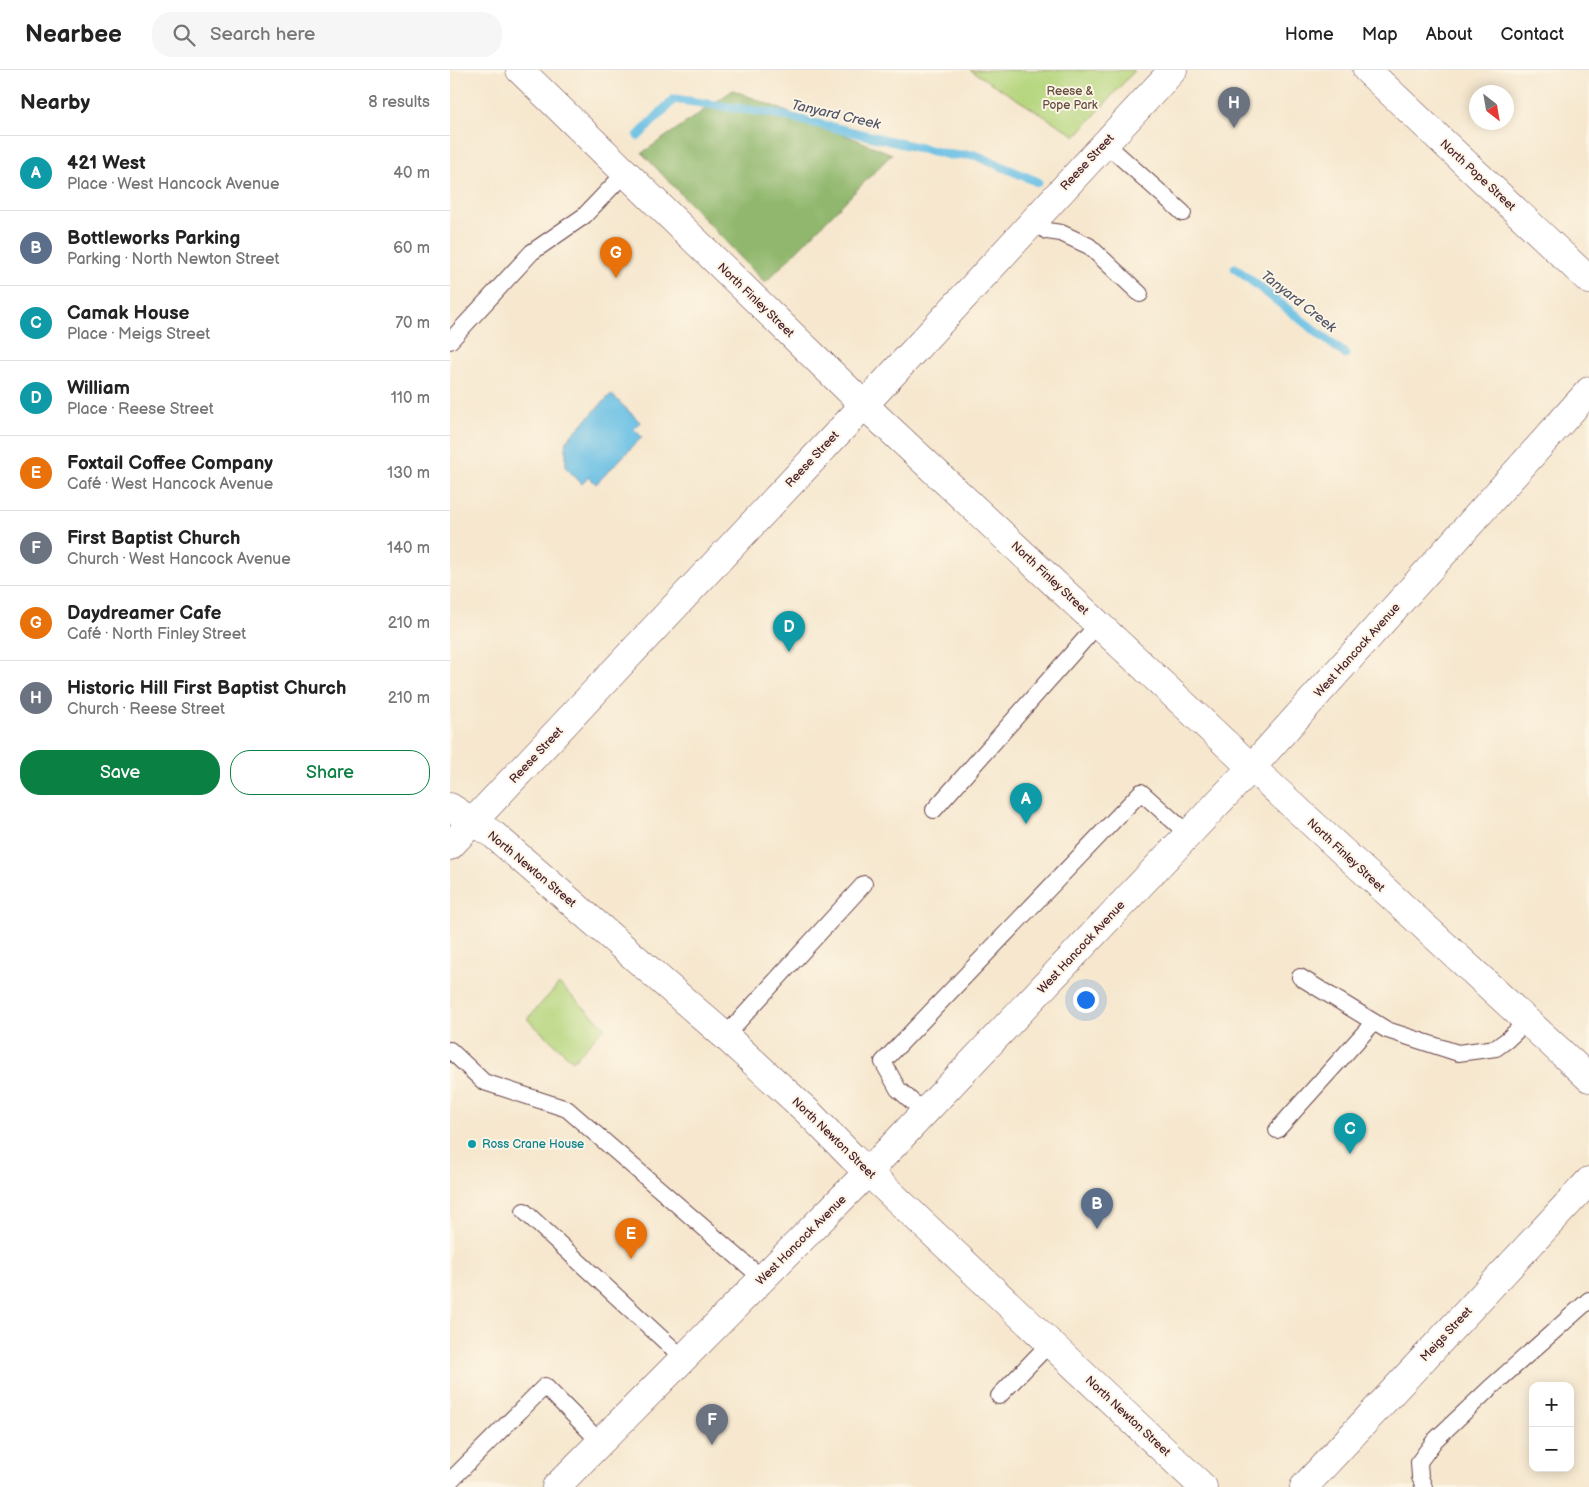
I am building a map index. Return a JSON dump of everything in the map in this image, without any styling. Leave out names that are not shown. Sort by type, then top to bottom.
[{"type":"street","name":"North Finley Street","points":[[520,70],[864,405],[1589,1078]]},
{"type":"street","name":"Reese Street","points":[[450,846],[864,405],[1173,70]]},
{"type":"street","name":"North Pope Street","points":[[1367,70],[1589,280]]},
{"type":"street","name":"West Hancock Avenue","points":[[556,1487],[868,1172],[1252,767],[1589,391]]},
{"type":"street","name":"North Newton Street","points":[[450,807],[494,835],[725,1036],[808,1112],[846,1152],[1203,1487]]},
{"type":"street","name":"Meigs Street","points":[[1304,1487],[1589,1181]]},
{"type":"lane","points":[[1105,143],[1183,213]]},
{"type":"lane","points":[[450,341],[532,252],[584,216],[625,173]]},
{"type":"lane","points":[[1032,221],[1047,231],[1061,234],[1088,246],[1140,294]]},
{"type":"lane","points":[[934,810],[1099,623]]},
{"type":"lane","points":[[924,1112],[898,1089],[883,1062],[889,1055],[1141,792],[1188,834]]},
{"type":"lane","points":[[725,1036],[864,884]]},
{"type":"lane","points":[[1300,977],[1387,1030],[1458,1053],[1496,1048],[1527,1021]]},
{"type":"lane","points":[[1277,1130],[1374,1022]]},
{"type":"lane","points":[[450,1050],[484,1082],[567,1109],[763,1279]]},
{"type":"lane","points":[[524,1211],[684,1358]]},
{"type":"lane","points":[[1424,1487],[1420,1477],[1418,1462],[1435,1440],[1589,1300]]},
{"type":"lane","points":[[999,1396],[1050,1343]]},
{"type":"lane","points":[[450,1481],[544,1386],[600,1442]]},
{"type":"green space","name":"Reese & Pope Park","points":[[970,70],[1135,70],[1076,136]]},
{"type":"green space","points":[[733,90],[892,154],[765,283],[642,153]]},
{"type":"green space","points":[[559,984],[605,1027],[573,1061],[527,1019]]},
{"type":"water","points":[[611,394],[640,422],[634,429],[642,437],[596,484],[589,477],[582,484],[566,468],[566,441]]},
{"type":"waterway","name":"Tanyard Creek","points":[[638,136],[674,99],[776,114],[950,155],[975,155],[1038,182]]},
{"type":"waterway","name":"Tanyard Creek","points":[[1235,268],[1345,354]]},
{"type":"place","name":"Historic Hill First Baptist Church","points":[[1234,128]]},
{"type":"place","name":"Daydreamer Cafe","points":[[616,278]]},
{"type":"place","name":"William","points":[[789,652]]},
{"type":"place","name":"421 West","points":[[1026,824]]},
{"type":"place","name":"Ross Crane House","points":[[472,1144]]},
{"type":"place","name":"Camak House","points":[[1350,1154]]},
{"type":"place","name":"Bottleworks Parking","points":[[1097,1229]]},
{"type":"place","name":"Foxtail Coffee Company","points":[[631,1259]]},
{"type":"place","name":"First Baptist Church","points":[[712,1445]]}]
